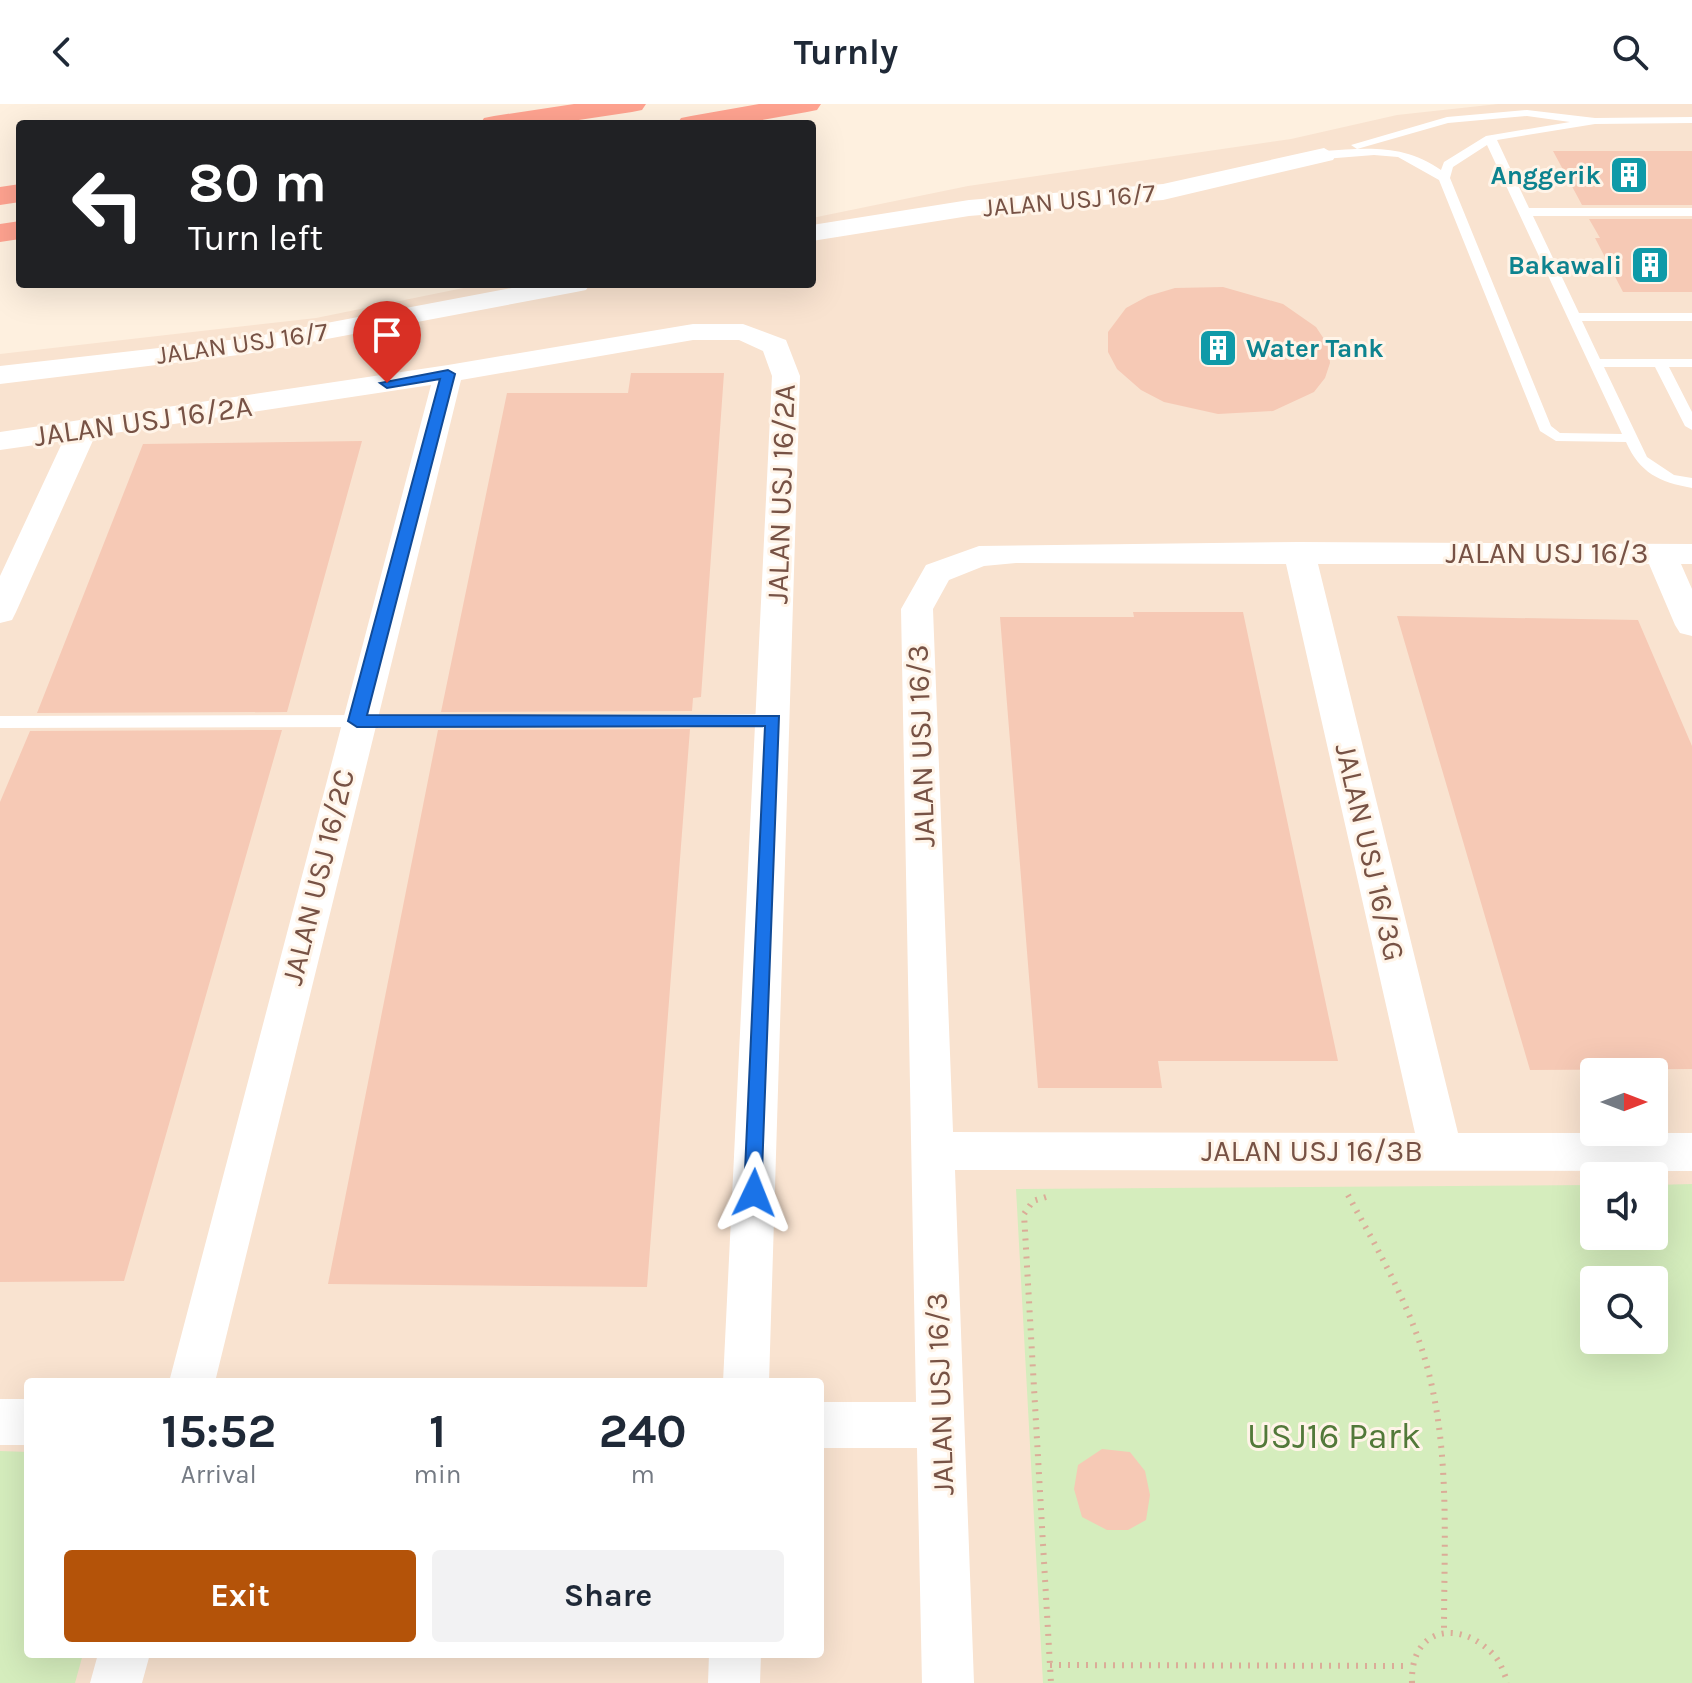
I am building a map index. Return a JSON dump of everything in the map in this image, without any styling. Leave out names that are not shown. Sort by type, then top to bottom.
[{"type":"highway","points":[[522,120],[632,104]]},
{"type":"highway","points":[[714,120],[807,104]]},
{"type":"street","name":"JALAN USJ 16/7","points":[[816,232],[864,222],[969,208],[1163,192],[1324,155]]},
{"type":"street","name":"JALAN USJ 16/7","points":[[0,375],[247,346],[555,288]]},
{"type":"street","name":"JALAN USJ 16/2A","points":[[0,441],[448,374],[693,332],[743,332],[776,346],[786,376],[746,1378]]},
{"type":"street","name":"JALAN USJ 16/2C","points":[[193,1378],[357,721],[448,374]]},
{"type":"street","points":[[0,612],[82,431]]},
{"type":"street","name":"JALAN USJ 16/3G","points":[[1299,552],[1441,1152]]},
{"type":"street","name":"JALAN USJ 16/3","points":[[948,1683],[917,609],[937,573],[979,556],[1016,553],[1676,554]]},
{"type":"street","points":[[1676,554],[1692,625]]},
{"type":"street","name":"JALAN USJ 16/3B","points":[[932,1151],[1692,1152]]},
{"type":"street","points":[[0,1422],[24,1422]]},
{"type":"street","points":[[824,1425],[940,1425]]},
{"type":"street","points":[[116,1683],[123,1658]]},
{"type":"street","points":[[734,1683],[735,1658]]},
{"type":"lane","points":[[1324,155],[1447,120],[1527,113],[1595,121],[1692,120]]},
{"type":"lane","points":[[1444,178],[1448,165],[1490,138],[1595,121]]},
{"type":"lane","points":[[1490,138],[1641,460],[1653,471],[1670,479],[1692,483]]},
{"type":"lane","points":[[1324,155],[1391,151],[1418,158],[1444,178],[1545,428],[1556,437],[1631,438]]},
{"type":"lane","points":[[1524,212],[1692,212]]},
{"type":"lane","points":[[1574,317],[1692,317]]},
{"type":"lane","points":[[1596,363],[1692,363]]},
{"type":"lane","points":[[1660,363],[1692,426]]},
{"type":"lane","points":[[0,722],[773,720]]},
{"type":"path","points":[[1361,1191],[1346,1191],[1392,1275],[1428,1373],[1443,1476],[1444,1631]]},
{"type":"path","points":[[1051,1683],[1024,1214],[1033,1201],[1056,1194]]},
{"type":"path","points":[[1412,1683],[1409,1666],[1420,1643],[1444,1631],[1471,1637],[1496,1657],[1508,1683]]},
{"type":"path","points":[[1050,1665],[1409,1666]]},
{"type":"shaded area","points":[[1498,104],[1692,104],[1692,1683],[0,1683],[0,354],[316,318],[463,288],[816,288],[816,217],[968,186],[1291,139],[1397,115]]},
{"type":"green space","name":"USJ16 Park","points":[[1692,1184],[1692,1683],[1043,1683],[1016,1189],[1580,1185],[1580,1250],[1668,1250],[1668,1185]]},
{"type":"green space","points":[[0,1451],[24,1452],[24,1658],[82,1658],[75,1683],[0,1683]]},
{"type":"building","name":"Anggerik","points":[[1553,151],[1692,151],[1692,205],[1582,205]]},
{"type":"building","name":"Bakawali","points":[[1589,219],[1692,219],[1692,292],[1623,292],[1595,238],[1600,238]]},
{"type":"building","name":"Water Tank","points":[[1223,287],[1283,304],[1316,327],[1328,345],[1330,363],[1325,378],[1314,392],[1273,411],[1218,414],[1164,402],[1141,390],[1117,369],[1108,352],[1108,332],[1126,308],[1148,296],[1175,288]]},
{"type":"building","points":[[631,373],[724,373],[701,697],[693,698],[692,711],[441,712],[507,393],[628,393]]},
{"type":"building","points":[[362,441],[287,712],[37,713],[143,444]]},
{"type":"building","points":[[1133,612],[1243,612],[1338,1061],[1158,1061],[1162,1088],[1038,1088],[1000,617],[1134,617]]},
{"type":"building","points":[[1397,616],[1638,620],[1692,746],[1692,1069],[1668,1069],[1668,1058],[1580,1058],[1580,1070],[1530,1070]]},
{"type":"building","points":[[690,729],[647,1287],[328,1284],[438,730]]},
{"type":"building","points":[[282,730],[124,1281],[0,1282],[0,802],[30,731]]},
{"type":"building","points":[[1102,1449],[1130,1452],[1145,1471],[1150,1495],[1146,1520],[1128,1530],[1107,1530],[1082,1517],[1074,1489],[1078,1465]]},
{"type":"place","name":"Anggerik","points":[[1629,175]]},
{"type":"place","name":"Bakawali","points":[[1650,265]]},
{"type":"place","name":"Water Tank","points":[[1218,348]]},
{"type":"route","points":[[387,383],[448,374],[357,721],[773,720],[754,1193]]}]
